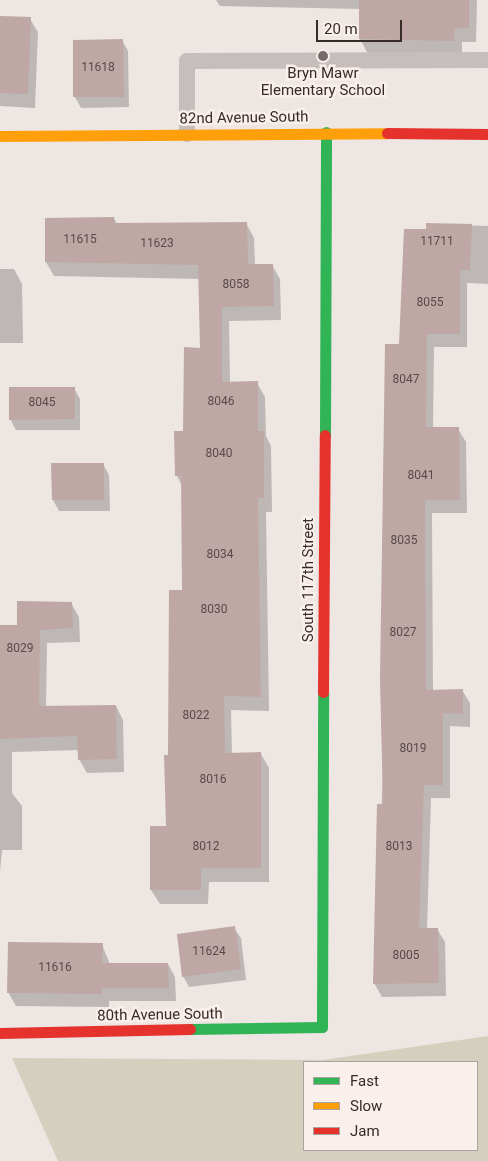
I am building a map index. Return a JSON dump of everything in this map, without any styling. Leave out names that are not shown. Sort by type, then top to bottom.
[{"type":"street","name":"82nd Avenue South","points":[[0,136],[326,132],[488,134]]},
{"type":"street","name":"South 117th Street","points":[[322,1027],[326,132]]},
{"type":"street","name":"80th Avenue South","points":[[0,1033],[322,1027]]},
{"type":"lane","points":[[187,134],[187,61],[488,60]]},
{"type":"shaded area","points":[[488,1036],[488,1161],[58,1161],[12,1058],[323,1060]]},
{"type":"building","points":[[359,0],[469,0],[469,28],[455,28],[454,41],[359,39]]},
{"type":"building","points":[[0,16],[31,17],[28,94],[0,93]]},
{"type":"building","points":[[123,39],[124,97],[73,97],[73,40]]},
{"type":"building","points":[[114,217],[114,223],[247,222],[248,264],[273,264],[274,306],[222,307],[222,382],[258,381],[258,431],[264,431],[264,498],[258,498],[261,697],[224,696],[225,753],[261,752],[261,868],[201,868],[201,890],[150,890],[150,826],[166,826],[164,755],[168,755],[169,590],[182,590],[181,476],[175,476],[174,431],[183,431],[184,347],[200,348],[198,265],[45,262],[45,218]]},
{"type":"building","points":[[426,223],[472,224],[470,270],[460,270],[460,334],[427,334],[426,427],[459,427],[460,500],[425,500],[426,690],[463,689],[463,714],[443,713],[443,785],[424,785],[419,928],[438,928],[439,983],[373,984],[377,804],[383,804],[380,680],[385,344],[399,344],[404,229],[426,229]]},
{"type":"building","points":[[9,387],[75,387],[75,419],[9,420]]},
{"type":"building","points":[[51,463],[104,463],[104,500],[52,500]]},
{"type":"building","points":[[17,601],[72,602],[73,628],[40,630],[39,706],[116,705],[117,759],[78,760],[77,736],[0,739],[0,625],[17,625]]},
{"type":"building","points":[[235,926],[241,969],[182,977],[177,934]]},
{"type":"building","points":[[8,942],[103,943],[102,963],[168,963],[169,988],[102,988],[102,994],[7,993]]},
{"type":"traffic: fast","points":[[325,435],[326,132]]},
{"type":"traffic: fast","points":[[190,1029],[322,1027],[323,692]]},
{"type":"traffic: slow","points":[[0,136],[387,133]]},
{"type":"traffic: jam","points":[[387,133],[488,134]]},
{"type":"traffic: jam","points":[[323,692],[325,435]]},
{"type":"traffic: jam","points":[[0,1033],[190,1029]]},
{"type":"place","name":"Bryn Mawr Elementary School","points":[[323,56]]}]
